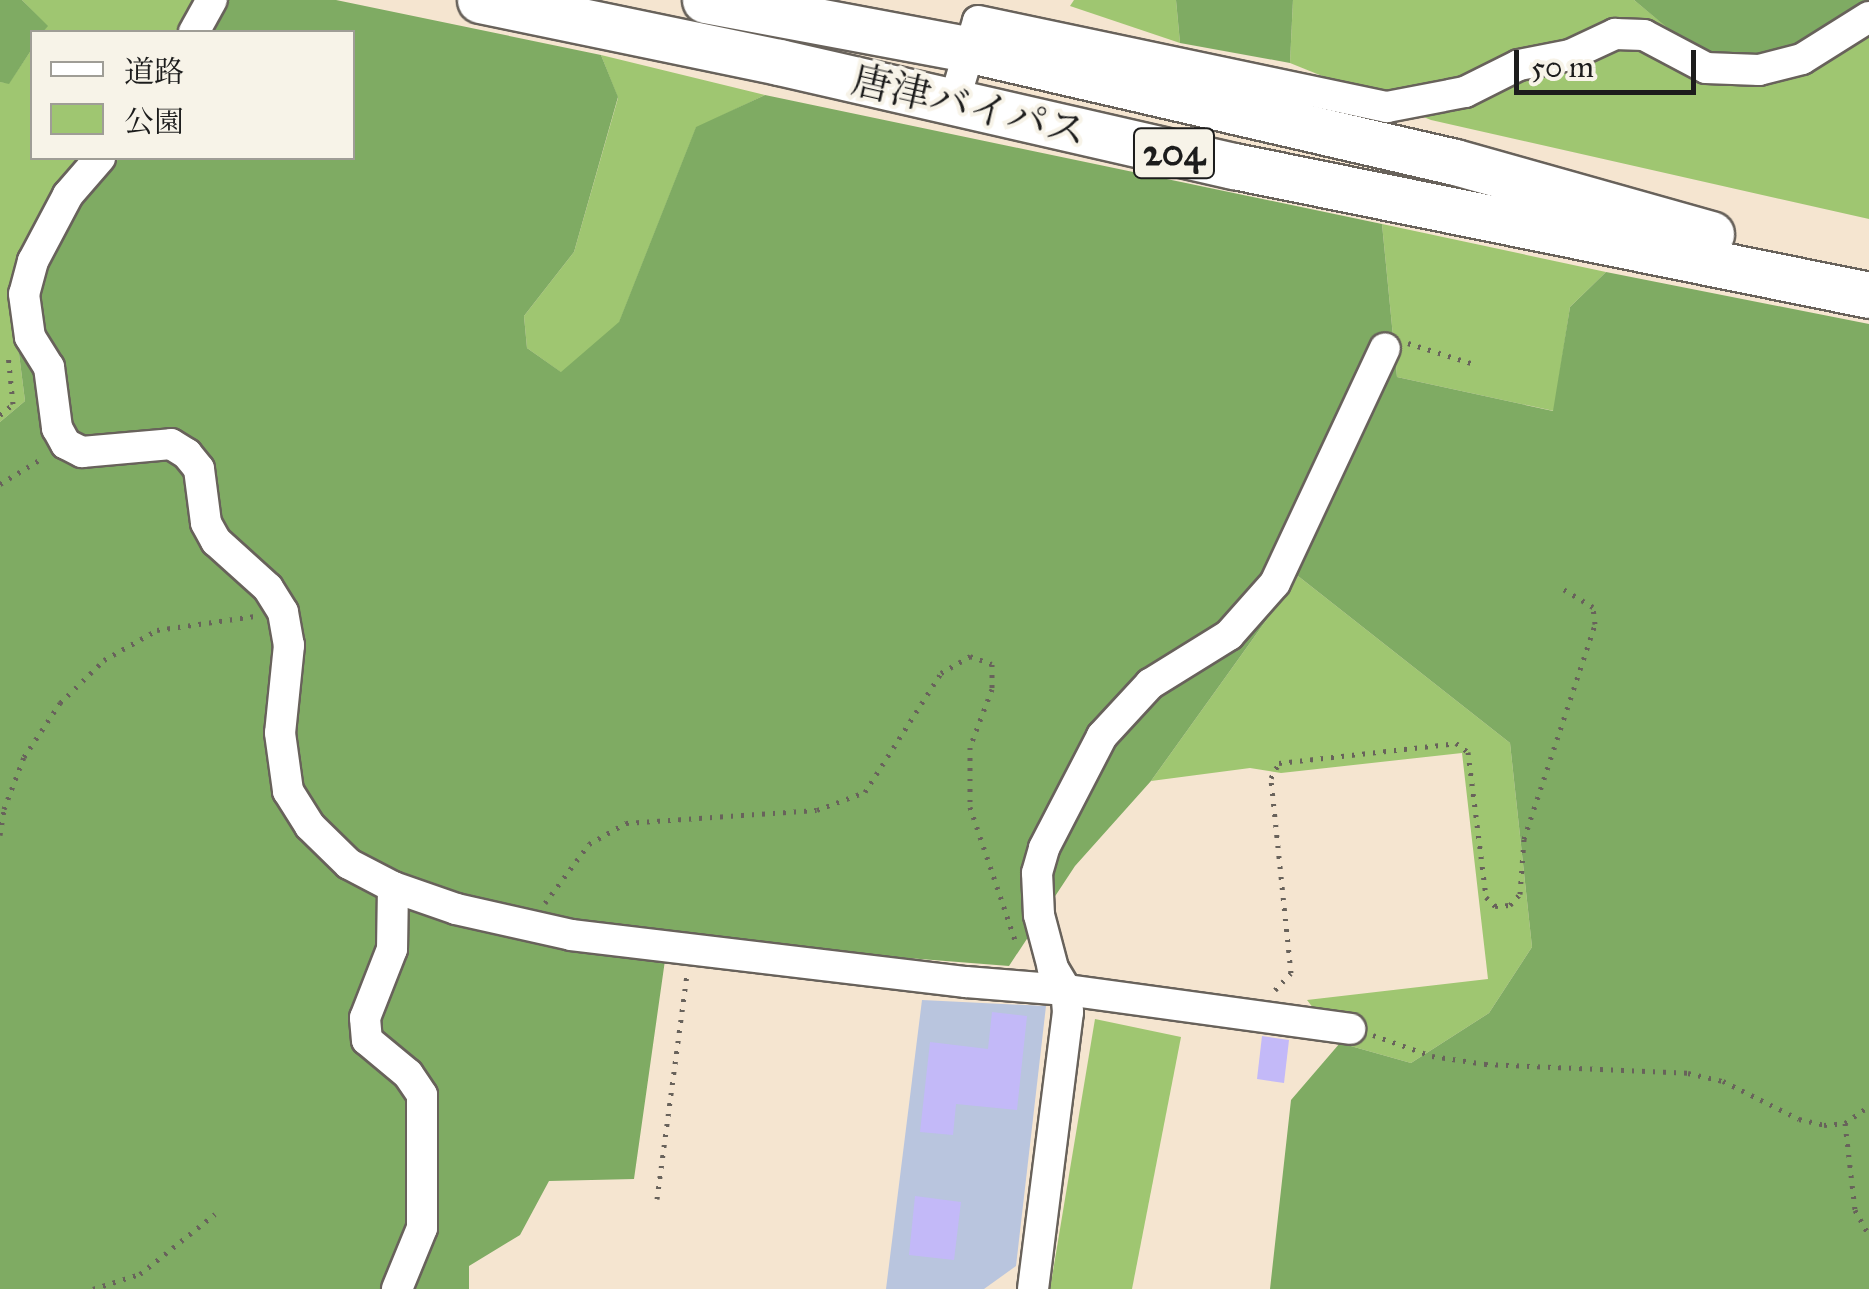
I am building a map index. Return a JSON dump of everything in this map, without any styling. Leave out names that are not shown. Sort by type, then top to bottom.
[{"type":"highway","name":"唐津バイパス","points":[[480,0],[1234,166],[1869,295]]},
{"type":"highway","name":"唐津バイパス","points":[[706,0],[967,49],[1455,162],[1869,278]]},
{"type":"street","points":[[195,30],[212,0]]},
{"type":"street","points":[[954,102],[978,21],[1387,107],[1465,92],[1519,65],[1570,55],[1615,34],[1644,35],[1706,68],[1758,70],[1802,58],[1869,16]]},
{"type":"street","points":[[98,160],[68,194],[33,260],[24,294],[30,337],[49,366],[52,406],[66,444],[82,452],[171,444],[187,454],[199,469],[206,523],[216,541],[268,588],[283,612],[288,660],[280,733],[288,791],[310,826],[349,864],[392,887],[527,927],[690,952],[1059,979],[1350,1029]]},
{"type":"street","points":[[1032,1289],[1068,1012],[1038,916],[1037,873],[1044,848],[1102,736],[1150,684],[1228,635],[1264,598],[1385,348]]},
{"type":"street","points":[[392,887],[392,950],[366,1018],[367,1040],[408,1074],[422,1095],[422,1228],[397,1289]]},
{"type":"path","points":[[1385,348],[1410,343],[1474,364]]},
{"type":"path","points":[[0,484],[66,444]]},
{"type":"path","points":[[1262,993],[1280,990],[1291,973],[1271,778],[1280,763],[1456,744],[1468,752],[1486,897],[1494,906],[1510,904],[1520,894],[1524,838],[1595,624],[1593,606],[1563,589]]},
{"type":"path","points":[[0,835],[4,809],[24,757],[60,703],[104,660],[157,630],[283,612]]},
{"type":"path","points":[[527,927],[589,844],[626,823],[817,810],[864,792],[941,672],[970,656],[992,664],[992,689],[970,747],[970,806],[1018,946],[1059,979]]},
{"type":"path","points":[[657,1199],[690,952]]},
{"type":"path","points":[[1350,1029],[1432,1056],[1485,1064],[1688,1073],[1723,1080],[1799,1120],[1824,1126],[1845,1124],[1869,1106]]},
{"type":"path","points":[[1845,1124],[1855,1210],[1869,1235]]},
{"type":"path","points":[[92,1289],[140,1274],[215,1214]]},
{"type":"shaded area","points":[[922,1000],[1046,1006],[1016,1266],[984,1289],[886,1289]]},
{"type":"green space","points":[[0,0],[22,0],[48,26],[45,30],[30,30],[30,52],[9,84],[0,82]]},
{"type":"green space","points":[[22,0],[223,0],[206,30],[44,30],[47,26]]},
{"type":"green space","points":[[223,0],[336,0],[601,55],[618,97],[574,252],[524,316],[527,348],[561,372],[619,322],[696,127],[765,95],[1382,224],[1397,377],[1553,411],[1570,307],[1606,272],[1869,324],[1869,1289],[1270,1289],[1291,1100],[1340,1043],[1411,1063],[1489,1013],[1532,947],[1510,743],[1298,576],[1151,781],[1075,866],[1009,966],[668,939],[634,1179],[549,1181],[520,1235],[469,1266],[469,1289],[0,1289],[0,422],[25,401],[11,291],[117,160],[355,160],[355,30],[206,30]]},
{"type":"green space","points":[[1074,0],[1176,0],[1180,43],[1070,6]]},
{"type":"green space","points":[[1176,0],[1293,0],[1290,63],[1180,43]]},
{"type":"green space","points":[[1293,0],[1634,0],[1709,62],[1869,8],[1869,219],[1431,120],[1290,63]]},
{"type":"green space","points":[[1634,0],[1869,0],[1869,8],[1778,57],[1708,62]]},
{"type":"green space","points":[[30,52],[30,160],[117,160],[11,290],[25,401],[0,422],[0,82],[9,83]]},
{"type":"green space","points":[[601,55],[765,95],[696,128],[619,323],[562,373],[527,348],[524,316],[574,252],[618,98]]},
{"type":"green space","points":[[1382,224],[1606,272],[1570,307],[1554,411],[1397,377]]},
{"type":"green space","points":[[1298,576],[1510,743],[1532,947],[1489,1013],[1411,1063],[1340,1043],[1307,1000],[1488,979],[1462,753],[1281,773],[1250,768],[1151,781]]},
{"type":"green space","points":[[1095,1019],[1181,1037],[1132,1289],[1050,1289]]},
{"type":"building","points":[[992,1012],[1027,1016],[1017,1110],[956,1104],[953,1135],[920,1132],[930,1042],[988,1049]]},
{"type":"building","points":[[1262,1036],[1289,1040],[1284,1083],[1257,1079]]},
{"type":"building","points":[[915,1196],[961,1202],[954,1260],[909,1255]]}]
